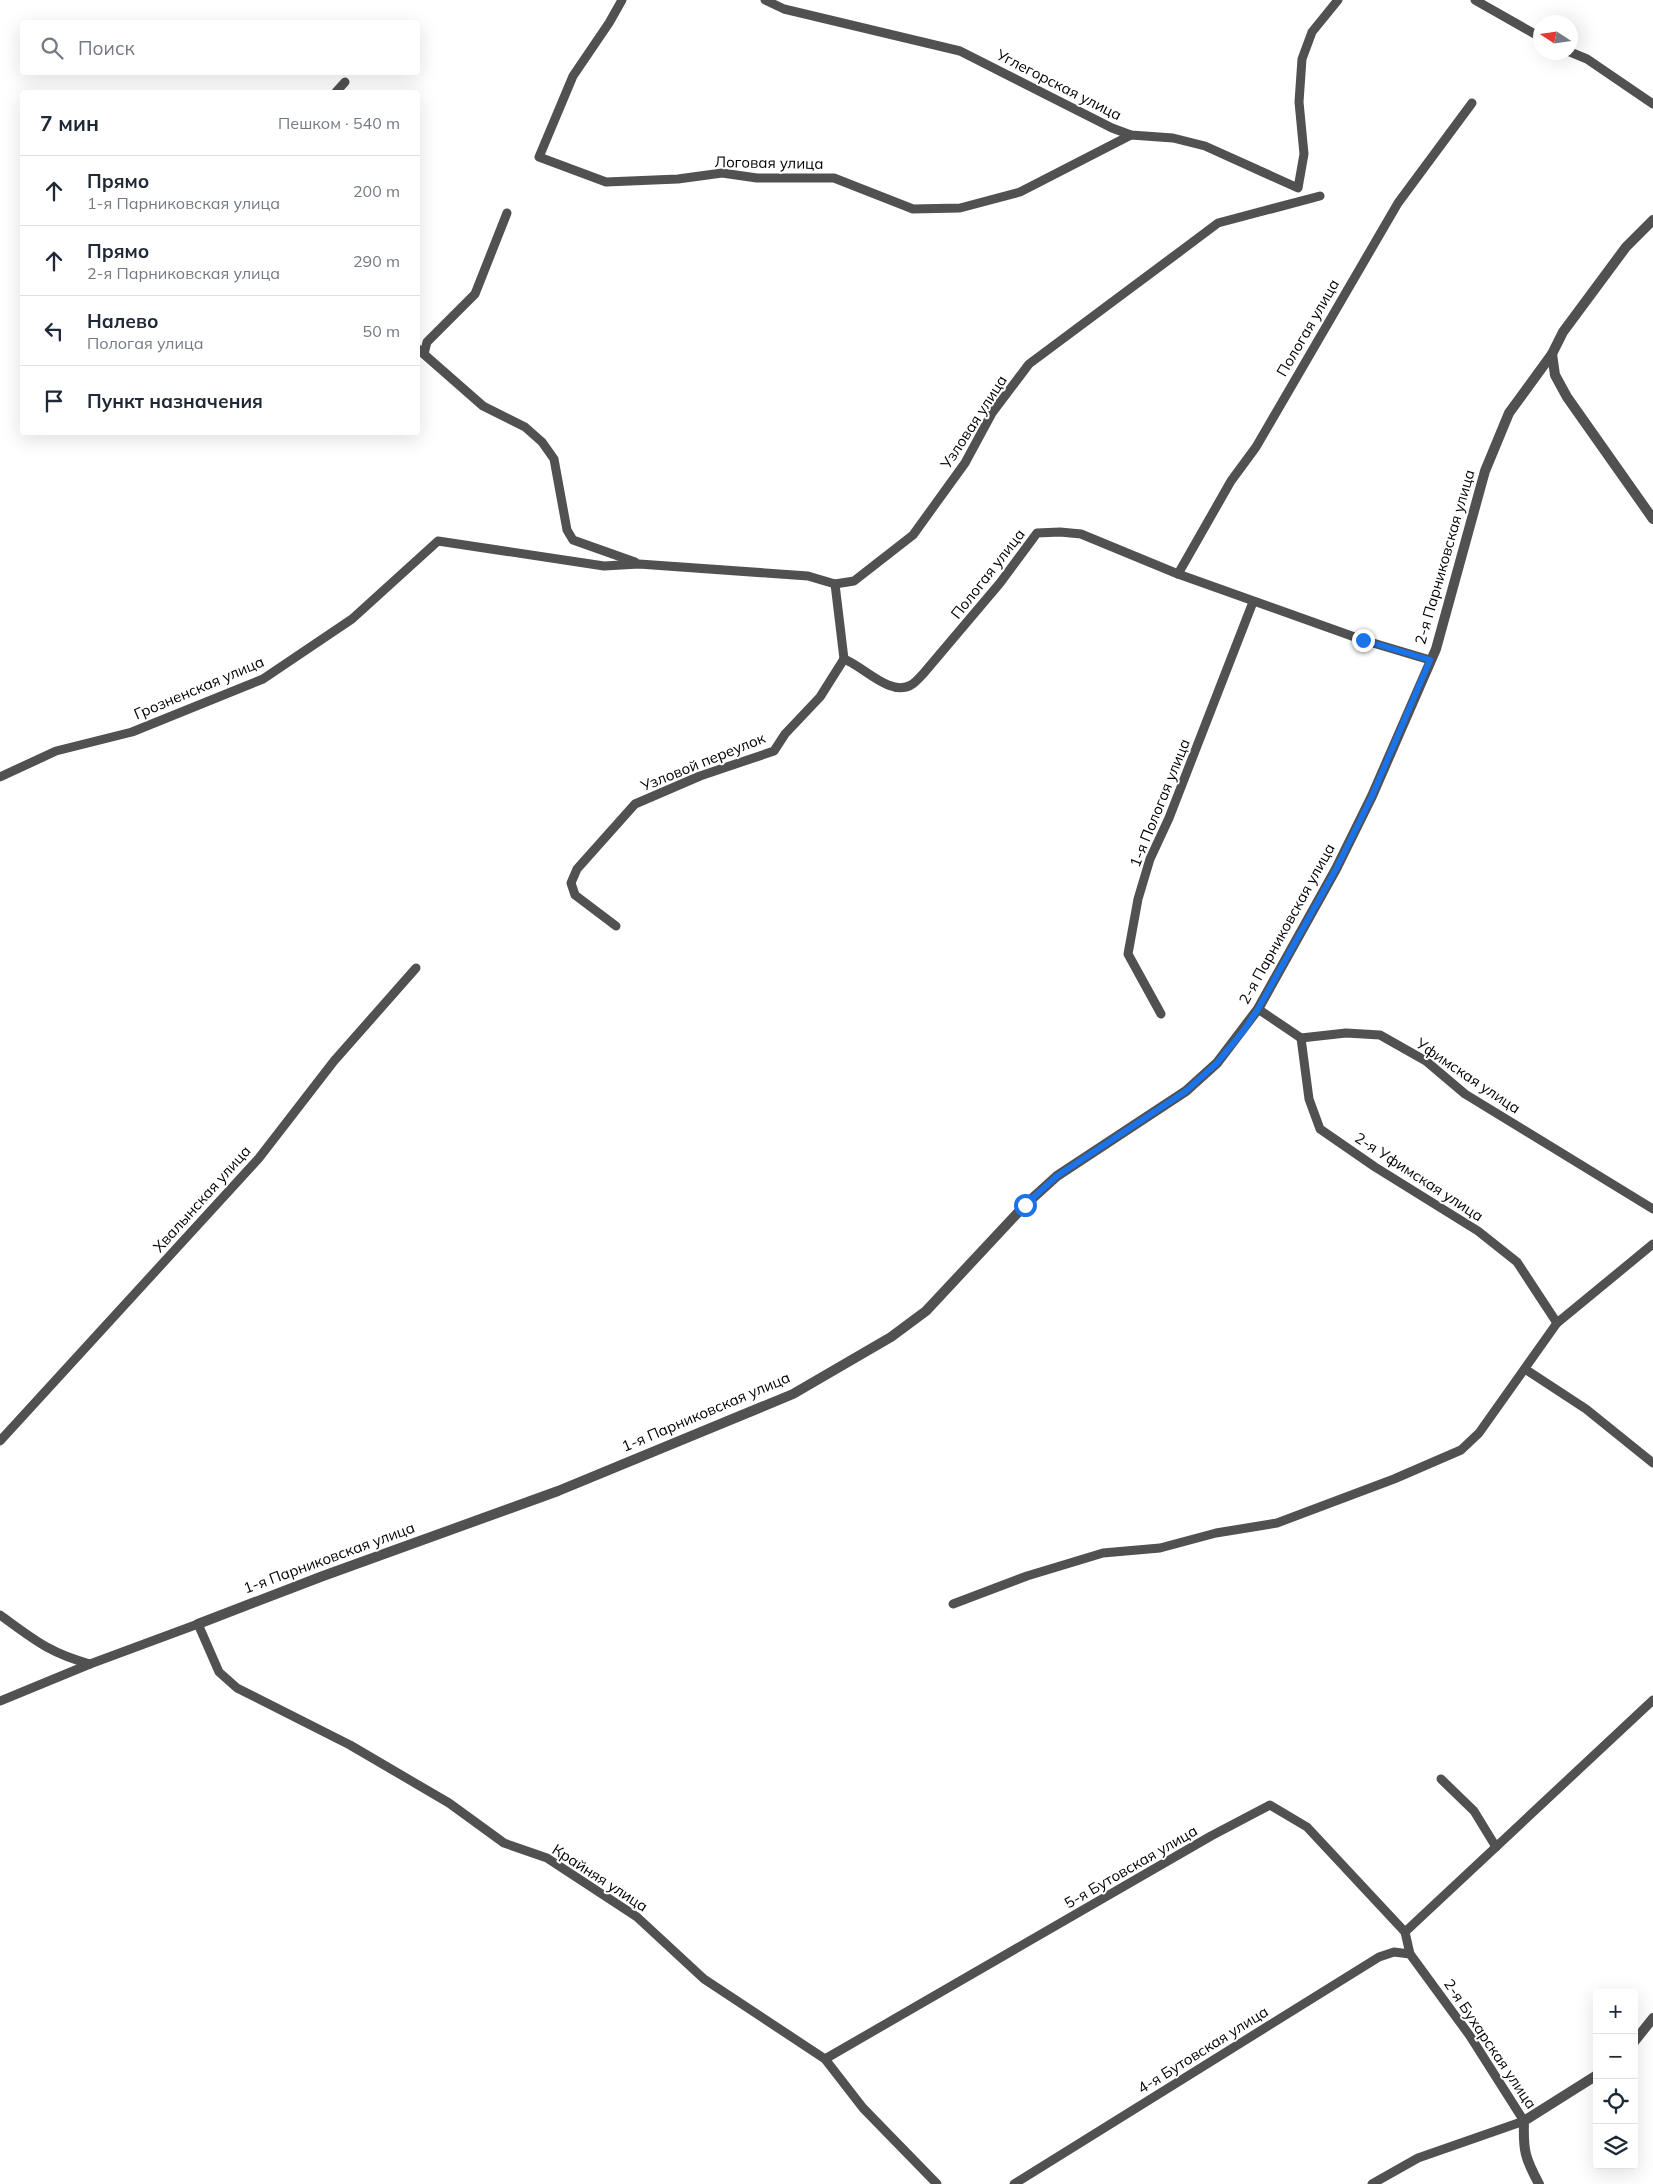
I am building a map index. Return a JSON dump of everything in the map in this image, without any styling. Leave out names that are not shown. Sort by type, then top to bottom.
[{"type":"street","name":"Логовая улица","points":[[622,0],[609,23],[572,76],[539,157],[606,182],[678,179],[722,173],[757,178],[834,178],[913,209],[960,208],[1020,192],[1131,135]]},
{"type":"street","name":"Углегорская улица","points":[[764,0],[784,9],[960,51],[1112,128],[1131,135],[1173,138],[1205,146],[1298,188],[1304,154],[1299,102],[1302,59],[1312,32],[1338,0]]},
{"type":"street","points":[[1475,0],[1533,33]]},
{"type":"street","points":[[1578,56],[1653,104]]},
{"type":"street","points":[[338,90],[345,82]]},
{"type":"street","name":"Пологая улица","points":[[1178,574],[1231,481],[1256,447],[1398,203],[1472,102]]},
{"type":"street","name":"Узловая улица","points":[[835,584],[854,581],[913,535],[965,463],[992,413],[1029,364],[1218,223],[1320,196]]},
{"type":"street","points":[[507,213],[475,294],[427,342],[421,352],[483,406],[525,427],[542,442],[554,459],[567,530],[573,540],[640,564],[808,576],[835,584],[844,659]]},
{"type":"street","name":"2-я Парниковская улица","points":[[1244,1030],[1258,1009],[1336,869],[1368,804],[1436,649],[1485,470],[1509,413],[1552,354],[1563,332],[1620,255],[1653,220]]},
{"type":"street","points":[[1552,354],[1555,375],[1567,397],[1653,519]]},
{"type":"street","name":"Пологая улица","points":[[844,659],[855,663],[884,684],[897,688],[910,685],[923,674],[1000,583],[1038,533],[1060,532],[1081,534],[1178,574],[1253,602],[1363,640],[1430,660]]},
{"type":"street","name":"Грозненская улица","points":[[0,777],[56,750],[132,732],[263,679],[352,619],[438,541],[604,566],[640,564]]},
{"type":"street","name":"1-я Пологая улица","points":[[1161,1014],[1128,954],[1138,899],[1150,859],[1169,818],[1253,602]]},
{"type":"street","name":"Узловой переулок","points":[[616,926],[575,895],[571,883],[577,869],[635,804],[700,776],[774,751],[785,734],[820,697],[844,659]]},
{"type":"street","name":"Хвалынская улица","points":[[0,1440],[259,1158],[334,1061],[416,968]]},
{"type":"street","points":[[1258,1009],[1301,1038]]},
{"type":"street","name":"1-я Парниковская улица","points":[[198,1624],[322,1576],[558,1491],[793,1394],[891,1337],[926,1311],[1025,1205],[1057,1176],[1186,1091],[1217,1063],[1244,1030]]},
{"type":"street","name":"Уфимская улица","points":[[1301,1038],[1346,1033],[1380,1035],[1426,1061],[1465,1094],[1653,1209]]},
{"type":"street","name":"2-я Уфимская улица","points":[[1301,1038],[1309,1099],[1320,1129],[1374,1167],[1478,1231],[1517,1262],[1558,1323]]},
{"type":"street","points":[[953,1604],[1027,1576],[1104,1553],[1160,1548],[1216,1533],[1277,1523],[1394,1479],[1461,1450],[1479,1433],[1558,1323],[1653,1244]]},
{"type":"street","points":[[1525,1369],[1586,1409],[1653,1463]]},
{"type":"street","points":[[0,1615],[44,1647],[65,1657],[90,1664]]},
{"type":"street","points":[[0,1701],[90,1664],[198,1624]]},
{"type":"street","name":"Крайняя улица","points":[[198,1624],[219,1672],[237,1688],[350,1745],[448,1803],[504,1843],[547,1858],[637,1917],[704,1979],[825,2059],[863,2108],[938,2184]]},
{"type":"street","points":[[1410,1954],[1405,1932],[1653,1700]]},
{"type":"street","points":[[1441,1779],[1474,1811],[1496,1847]]},
{"type":"street","name":"5-я Бутовская улица","points":[[825,2059],[1212,1836],[1270,1805],[1307,1827],[1405,1932]]},
{"type":"street","name":"4-я Бутовская улица","points":[[1014,2184],[1379,1957],[1394,1952],[1410,1954]]},
{"type":"street","name":"2-я Бухарская улица","points":[[1410,1954],[1470,2036],[1524,2121],[1524,2142],[1527,2162],[1539,2184]]},
{"type":"street","points":[[1638,2037],[1653,2018]]},
{"type":"street","points":[[1372,2184],[1418,2158],[1524,2121],[1593,2078]]},
{"type":"route","points":[[1025,1205],[1057,1176],[1186,1091],[1217,1063],[1244,1030],[1258,1009],[1336,869],[1372,796],[1430,660],[1363,640]]}]
